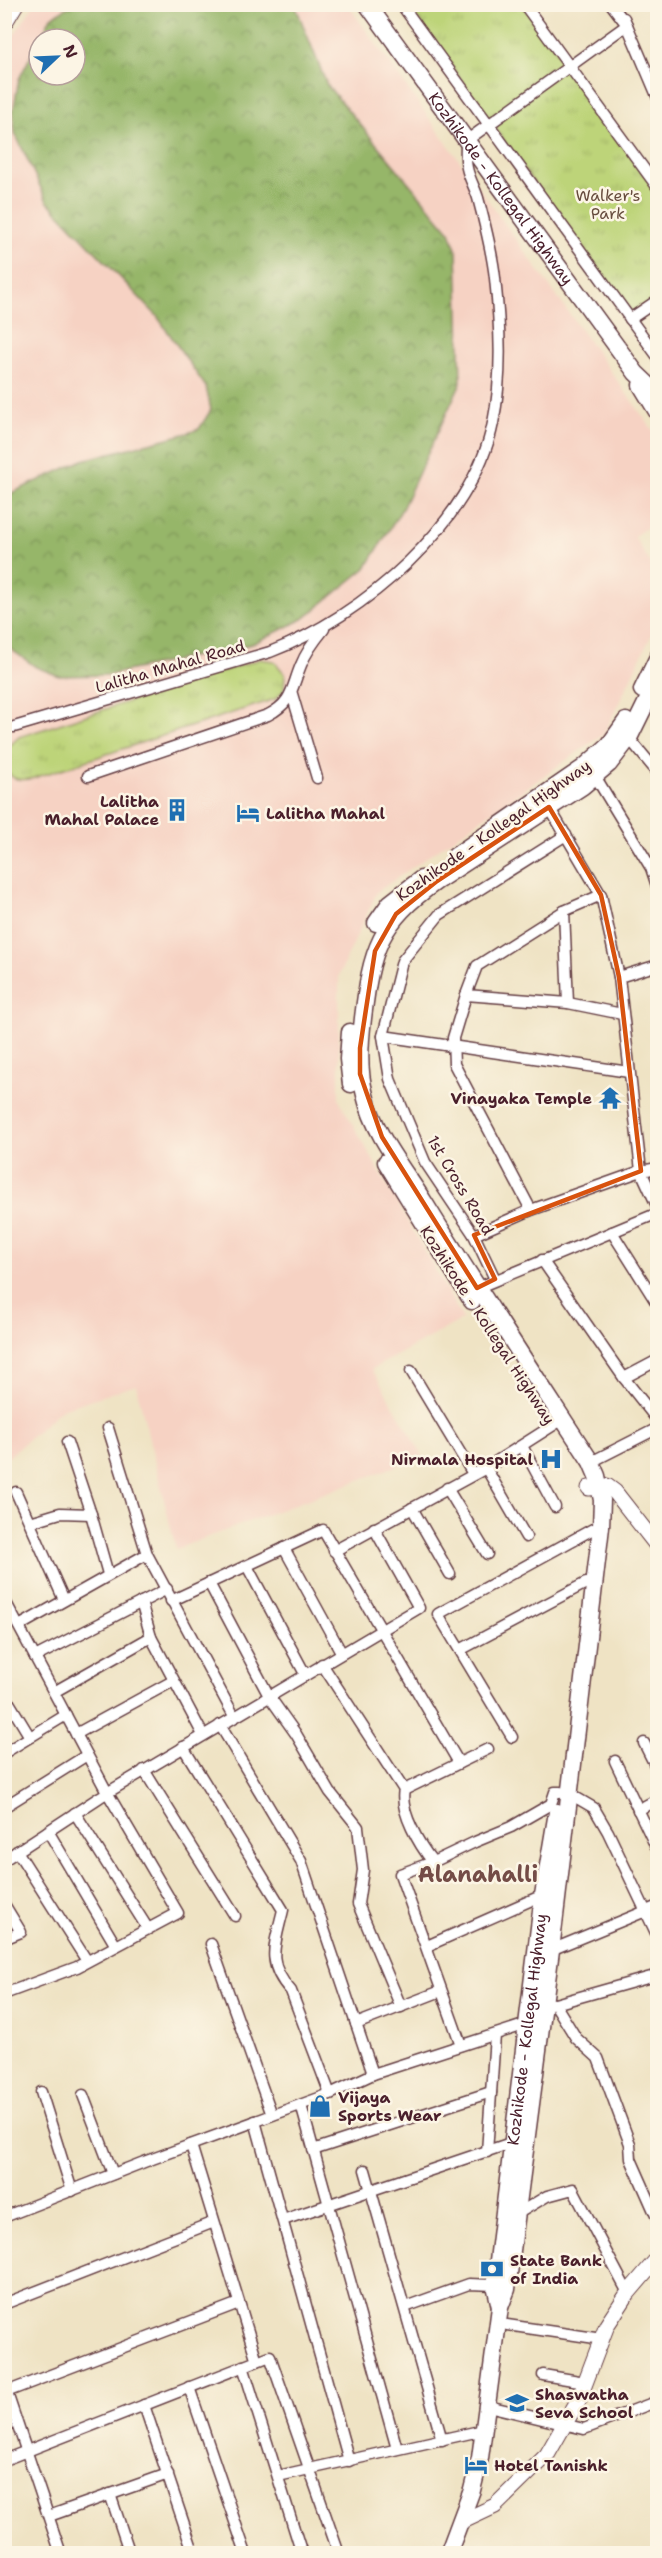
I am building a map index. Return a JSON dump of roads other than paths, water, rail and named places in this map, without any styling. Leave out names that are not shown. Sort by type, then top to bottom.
[{"type":"main road","name":"Kozhikode - Kollegal Highway","points":[[372,6],[466,141],[636,373],[657,413]]},
{"type":"main road","name":"Kozhikode - Kollegal Highway","points":[[636,373],[657,394]]},
{"type":"main road","name":"Kozhikode - Kollegal Highway","points":[[448,2553],[472,2490],[484,2430],[500,2307],[507,2289],[550,2004],[551,1950],[586,1583],[602,1500],[477,1288],[382,1137],[365,1096],[360,1074],[360,1048],[369,974],[384,932],[396,914],[414,897],[595,776],[609,764],[629,738],[657,657]]},
{"type":"main road","name":"Kozhikode - Kollegal Highway","points":[[594,1487],[591,1462],[558,1423],[449,1267],[379,1151],[354,1099],[348,1048],[363,956],[374,926],[390,903],[583,768],[615,738],[657,680]]},
{"type":"main road","name":"Kozhikode - Kollegal Highway","points":[[500,2307],[495,2285],[512,2143],[543,1895],[565,1793],[597,1528]]},
{"type":"street","points":[[4,24],[16,4]]},
{"type":"street","points":[[401,4],[657,357]]},
{"type":"street","points":[[524,4],[657,188]]},
{"type":"street","points":[[611,4],[627,25]]},
{"type":"street","points":[[617,4],[657,98]]},
{"type":"street","points":[[466,141],[627,25]]},
{"type":"street","name":"Lalitha Mahal Road","points":[[14,727],[270,652],[309,636],[397,574],[442,526],[461,500],[485,450],[493,424],[498,390],[499,358],[495,277],[485,223],[467,168],[466,141]]},
{"type":"street","points":[[630,319],[657,300]]},
{"type":"street","name":"Lalitha Mahal Road","points":[[88,776],[268,715],[279,709],[292,694],[308,650],[330,622]]},
{"type":"street","points":[[292,694],[317,778]]},
{"type":"street","points":[[629,738],[657,773]]},
{"type":"street","points":[[595,776],[651,868],[657,889]]},
{"type":"street","points":[[549,807],[601,895],[619,977],[641,1171],[657,1208]]},
{"type":"street","name":"1st Cross Road","points":[[495,1280],[474,1235],[425,1162],[390,1078],[383,1036],[402,961],[439,915],[566,835]]},
{"type":"street","points":[[531,1210],[454,1064],[453,1038],[477,966],[564,911],[601,895]]},
{"type":"street","points":[[564,911],[568,1003]]},
{"type":"street","points":[[619,977],[657,965]]},
{"type":"street","points":[[466,995],[568,1003],[622,1014]]},
{"type":"street","points":[[383,1036],[629,1072]]},
{"type":"street","points":[[474,1235],[531,1210],[657,1167]]},
{"type":"street","points":[[477,1288],[657,1213]]},
{"type":"street","points":[[612,1232],[657,1305]]},
{"type":"street","points":[[542,1260],[657,1421]]},
{"type":"street","points":[[624,1377],[657,1360]]},
{"type":"street","points":[[411,1371],[473,1474]]},
{"type":"street","points":[[334,1551],[486,1468],[558,1423]]},
{"type":"street","points":[[108,1428],[147,1554],[234,1716]]},
{"type":"street","points":[[591,1462],[657,1428]]},
{"type":"street","points":[[67,1442],[108,1574]]},
{"type":"street","points":[[522,1446],[555,1507]]},
{"type":"street","points":[[486,1468],[526,1537]]},
{"type":"street","points":[[594,1487],[607,1486],[615,1492],[657,1547]]},
{"type":"street","points":[[447,1488],[487,1554]]},
{"type":"street","points":[[16,1492],[48,1569],[64,1600]]},
{"type":"street","points":[[412,1508],[450,1574]]},
{"type":"street","points":[[30,1522],[60,1513],[91,1514]]},
{"type":"street","points":[[374,1528],[419,1608],[438,1614],[512,1737]]},
{"type":"street","points":[[438,1614],[597,1528]]},
{"type":"street","points":[[171,1601],[324,1530],[334,1551],[459,1763]]},
{"type":"street","points":[[284,1548],[341,1652]]},
{"type":"street","points":[[19,1626],[147,1554]]},
{"type":"street","points":[[247,1566],[305,1674]]},
{"type":"street","points":[[209,1583],[269,1696],[296,1734],[330,1792],[358,1827],[363,1870],[358,1904],[400,2007]]},
{"type":"street","points":[[460,1650],[586,1583]]},
{"type":"street","points":[[35,1657],[167,1588]]},
{"type":"street","points":[[4,1599],[107,1792],[178,1913],[87,1961],[4,1994]]},
{"type":"street","points":[[141,1602],[151,1637],[203,1735]]},
{"type":"street","points":[[4,1860],[107,1792],[419,1608]]},
{"type":"street","points":[[54,1692],[151,1637]]},
{"type":"street","points":[[322,1664],[404,1790]]},
{"type":"street","points":[[76,1734],[173,1681]]},
{"type":"street","points":[[4,1694],[30,1737]]},
{"type":"street","points":[[4,1753],[66,1715]]},
{"type":"street","points":[[220,1725],[301,1861],[373,2074]]},
{"type":"street","points":[[644,1743],[657,1771]]},
{"type":"street","points":[[183,1747],[283,1910],[273,1957],[279,1978],[291,1991],[330,2094]]},
{"type":"street","points":[[433,1862],[421,1848],[401,1800],[404,1790],[488,1749]]},
{"type":"street","points":[[4,1807],[87,1755]]},
{"type":"street","points":[[615,1761],[657,1851]]},
{"type":"street","points":[[144,1770],[235,1916]]},
{"type":"street","points":[[461,2044],[400,1874],[512,1827],[551,1804],[555,1792],[565,1793],[594,1808],[608,1832],[657,1937]]},
{"type":"street","points":[[638,1810],[657,1799]]},
{"type":"street","points":[[75,1813],[148,1929]]},
{"type":"street","points":[[48,1831],[116,1946]]},
{"type":"street","points":[[17,1851],[87,1961]]},
{"type":"street","points":[[427,1946],[543,1895]]},
{"type":"street","points":[[4,1904],[21,1932],[4,1939]]},
{"type":"street","points":[[551,1950],[657,1906]]},
{"type":"street","points":[[211,1944],[272,2115]]},
{"type":"street","points":[[657,1975],[550,2004],[576,2038],[598,2058],[630,2144],[631,2159],[657,2220]]},
{"type":"street","points":[[356,2024],[441,1991]]},
{"type":"street","points":[[4,2217],[330,2094],[373,2074],[527,2024]]},
{"type":"street","points":[[487,2152],[495,2035]]},
{"type":"street","points":[[41,2092],[72,2191]]},
{"type":"street","points":[[314,2150],[491,2092]]},
{"type":"street","points":[[83,2095],[113,2174]]},
{"type":"street","points":[[301,2105],[398,2449]]},
{"type":"street","points":[[255,2121],[349,2461]]},
{"type":"street","points":[[283,2220],[512,2143]]},
{"type":"street","points":[[191,2145],[257,2361]]},
{"type":"street","points":[[365,2170],[442,2440]]},
{"type":"street","points":[[517,2214],[547,2196],[573,2189],[628,2293]]},
{"type":"street","points":[[4,2304],[214,2222]]},
{"type":"street","points":[[461,2522],[495,2506],[547,2455],[585,2382],[607,2325],[628,2293],[657,2258]]},
{"type":"street","points":[[405,2307],[469,2284],[495,2285]]},
{"type":"street","points":[[61,2553],[5,2389],[239,2302]]},
{"type":"street","points":[[507,2325],[602,2339]]},
{"type":"street","points":[[4,2460],[270,2356],[339,2553]]},
{"type":"street","points":[[243,2366],[302,2553]]},
{"type":"street","points":[[543,2375],[585,2382]]},
{"type":"street","points":[[189,2387],[246,2553]]},
{"type":"street","points":[[488,2406],[584,2429],[657,2401]]},
{"type":"street","points":[[144,2405],[194,2553]]},
{"type":"street","points":[[278,2476],[484,2430]]},
{"type":"street","points":[[49,2516],[168,2474]]},
{"type":"street","points":[[110,2494],[130,2553]]},
{"type":"place","name":"Lalitha Mahal Palace","points":[[177,810]]},
{"type":"place","name":"Lalitha Mahal","points":[[248,813]]},
{"type":"place","name":"Vinayaka Temple","points":[[610,1098]]},
{"type":"place","name":"Nirmala Hospital","points":[[551,1459]]},
{"type":"place","name":"Vijaya Sports Wear","points":[[320,2106]]},
{"type":"place","name":"State Bank of India","points":[[492,2269]]},
{"type":"place","name":"Shaswatha Seva School","points":[[517,2403]]},
{"type":"place","name":"Hotel Tanishk","points":[[476,2465]]},
{"type":"district","name":"Alanahalli","points":[[478,1874]]},
{"type":"park label","name":"Walker's Park","points":[[608,204]]}]
